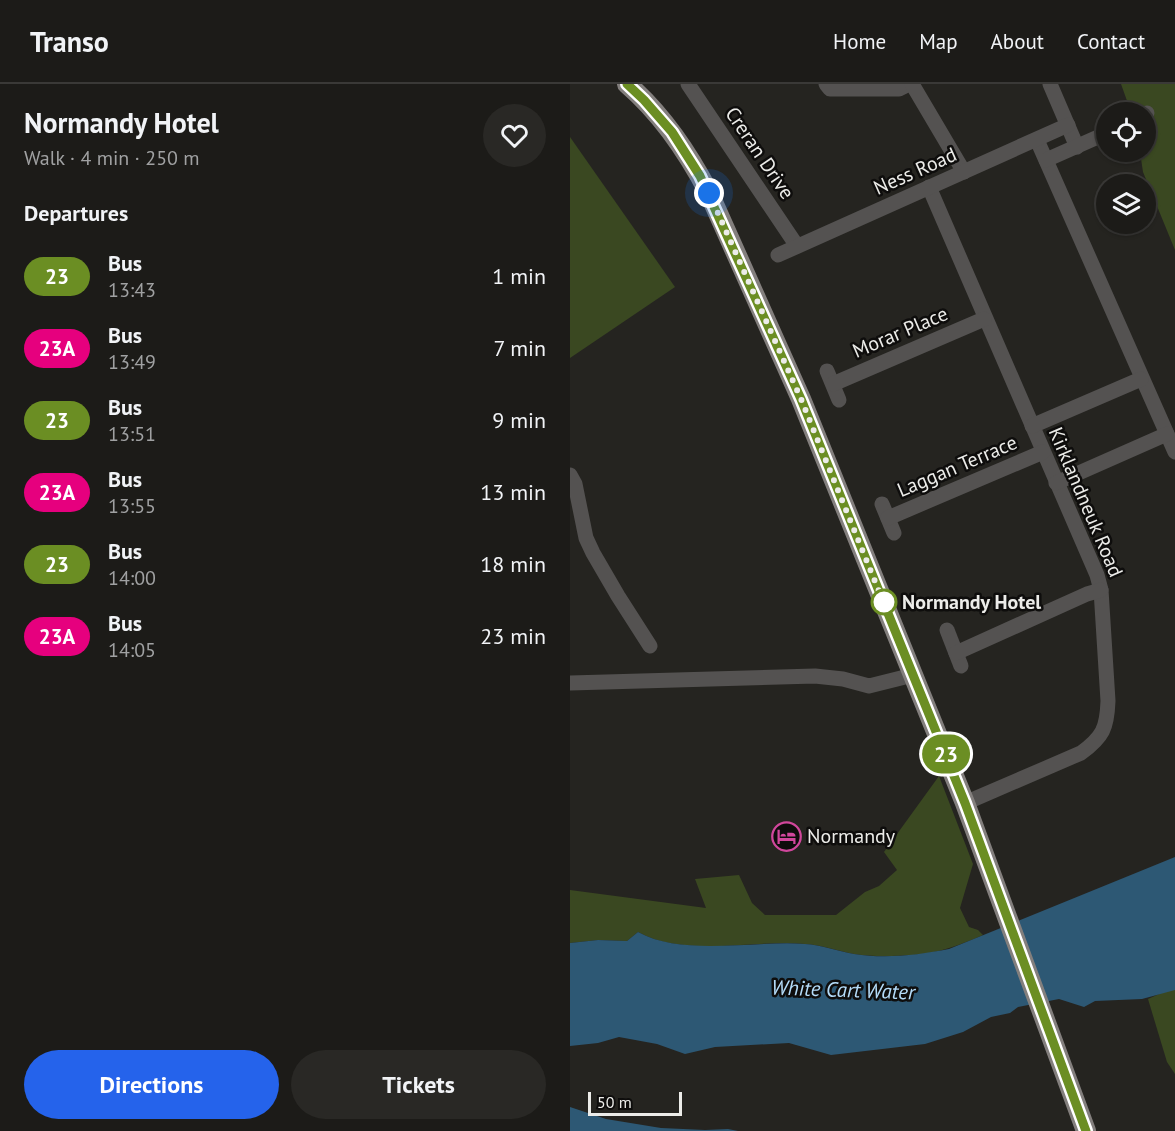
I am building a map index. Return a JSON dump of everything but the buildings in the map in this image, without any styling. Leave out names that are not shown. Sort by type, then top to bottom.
[{"type":"main road","points":[[627,84],[672,132],[709,193],[801,399],[965,803],[1086,1131]]},
{"type":"street","name":"Creran Drive","points":[[688,84],[797,246]]},
{"type":"street","points":[[826,84],[830,89],[899,89],[910,84],[964,172]]},
{"type":"street","points":[[1050,84],[1077,147]]},
{"type":"street","name":"Ness Road","points":[[778,255],[1068,125]]},
{"type":"street","points":[[1046,160],[1096,138]]},
{"type":"street","points":[[1037,140],[1175,452]]},
{"type":"street","name":"Kirklandneuk Road","points":[[929,187],[984,319],[1097,575],[1101,590],[1108,701],[1108,718],[1103,732],[1094,744],[1081,753],[965,803]]},
{"type":"street","name":"Morar Place","points":[[839,399],[830,378],[984,319]]},
{"type":"street","points":[[1032,426],[1142,379]]},
{"type":"street","points":[[1056,483],[1167,434]]},
{"type":"street","name":"Laggan Terrace","points":[[894,533],[885,511],[1043,452]]},
{"type":"street","points":[[570,475],[575,484],[586,537],[593,553],[650,646]]},
{"type":"street","points":[[947,630],[958,659],[1087,594],[1101,590]]},
{"type":"street","points":[[570,683],[815,676],[843,679],[869,686],[913,675]]},
{"type":"green space","points":[[1121,84],[1175,84],[1175,250],[1156,204],[1156,174],[1144,174],[1142,162],[1156,162],[1156,102],[1127,102]]},
{"type":"green space","points":[[570,137],[675,287],[570,358]]},
{"type":"green space","points":[[939,776],[973,864],[960,908],[969,927],[978,930],[983,935],[941,950],[923,954],[891,956],[854,954],[805,944],[698,946],[657,940],[638,932],[627,941],[598,940],[570,943],[570,890],[706,908],[695,879],[739,875],[752,903],[765,915],[836,915],[865,892],[879,886],[897,870],[884,852]]},
{"type":"green space","points":[[1175,987],[1175,1074],[1167,1062],[1148,999]]},
{"type":"water","name":"White Cart Water","points":[[1175,857],[1175,990],[1142,999],[1095,1001],[1084,1007],[1059,999],[1018,1007],[1010,1013],[991,1017],[963,1032],[925,1044],[831,1055],[789,1043],[715,1047],[685,1054],[657,1044],[619,1037],[598,1043],[570,1046],[570,943],[598,940],[627,941],[638,932],[656,940],[697,946],[785,943],[811,945],[866,955],[902,956],[926,953],[949,949]]},
{"type":"water","points":[[570,1107],[606,1119],[661,1128],[738,1131],[570,1131]]},
{"type":"bus line","name":"23","points":[[627,84],[672,132],[700,176],[801,399],[965,803],[1086,1131]]},
{"type":"place","name":"Normandy Hotel","points":[[884,602]]},
{"type":"place","name":"Normandy","points":[[786,836]]},
{"type":"route","points":[[709,193],[801,399],[887,611],[884,602]]}]
